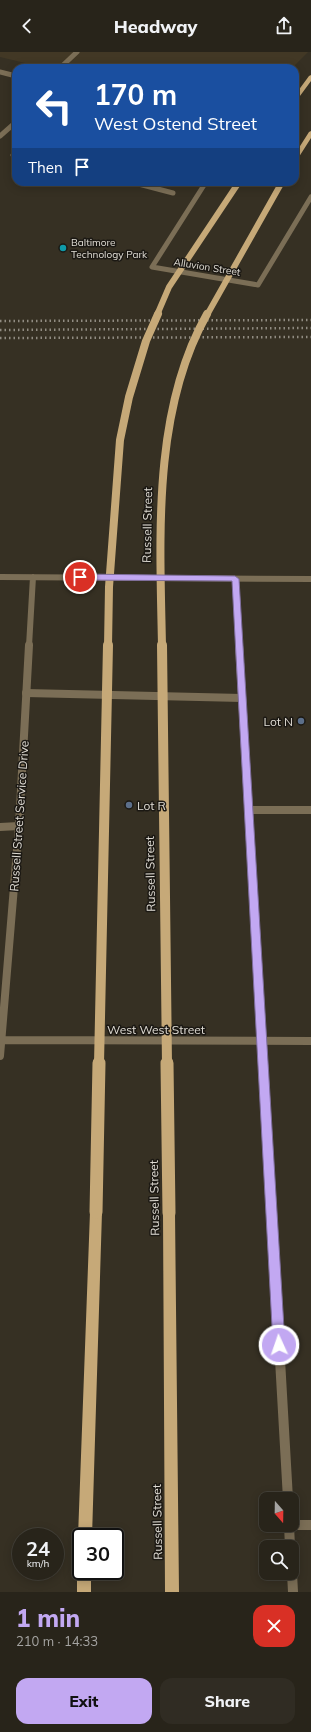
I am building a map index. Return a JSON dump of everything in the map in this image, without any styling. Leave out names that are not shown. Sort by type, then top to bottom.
[{"type":"main road","points":[[299,94],[311,77]]},
{"type":"main road","points":[[299,153],[311,133]]},
{"type":"main road","points":[[85,1528],[96,1212],[109,587],[120,440],[129,397],[146,341],[169,287],[236,186]]},
{"type":"main road","name":"Russell Street","points":[[172,1592],[161,585],[162,479],[176,392],[197,332],[280,186]]},
{"type":"main road","points":[[84,1580],[84,1592]]},
{"type":"street","points":[[64,64],[77,52]]},
{"type":"street","points":[[0,72],[12,75]]},
{"type":"street","points":[[0,136],[12,126]]},
{"type":"street","points":[[147,186],[173,193]]},
{"type":"street","name":"Alluvion Street","points":[[203,186],[152,267],[258,284],[311,197]]},
{"type":"street","points":[[0,577],[311,579]]},
{"type":"street","name":"Russell Street Service Drive","points":[[0,1056],[19,826],[33,577]]},
{"type":"street","points":[[235,579],[288,1492]]},
{"type":"street","points":[[26,694],[242,698]]},
{"type":"street","points":[[248,810],[311,810]]},
{"type":"street","points":[[0,827],[19,826]]},
{"type":"street","name":"West West Street","points":[[1,1040],[311,1041]]},
{"type":"street","points":[[299,1525],[311,1525]]},
{"type":"street","points":[[292,1580],[293,1592]]},
{"type":"shaded area","points":[[0,52],[308,52],[296,64],[29,64],[0,57]]},
{"type":"railway","points":[[0,321],[311,320]]},
{"type":"railway","points":[[0,330],[311,328]]},
{"type":"railway","points":[[0,338],[311,337]]},
{"type":"place","name":"Baltimore Technology Park","points":[[63,248]]},
{"type":"place","name":"Lot N","points":[[301,721]]},
{"type":"place","name":"Lot R","points":[[129,805]]},
{"type":"route","points":[[80,577],[235,579],[279,1345]]}]
